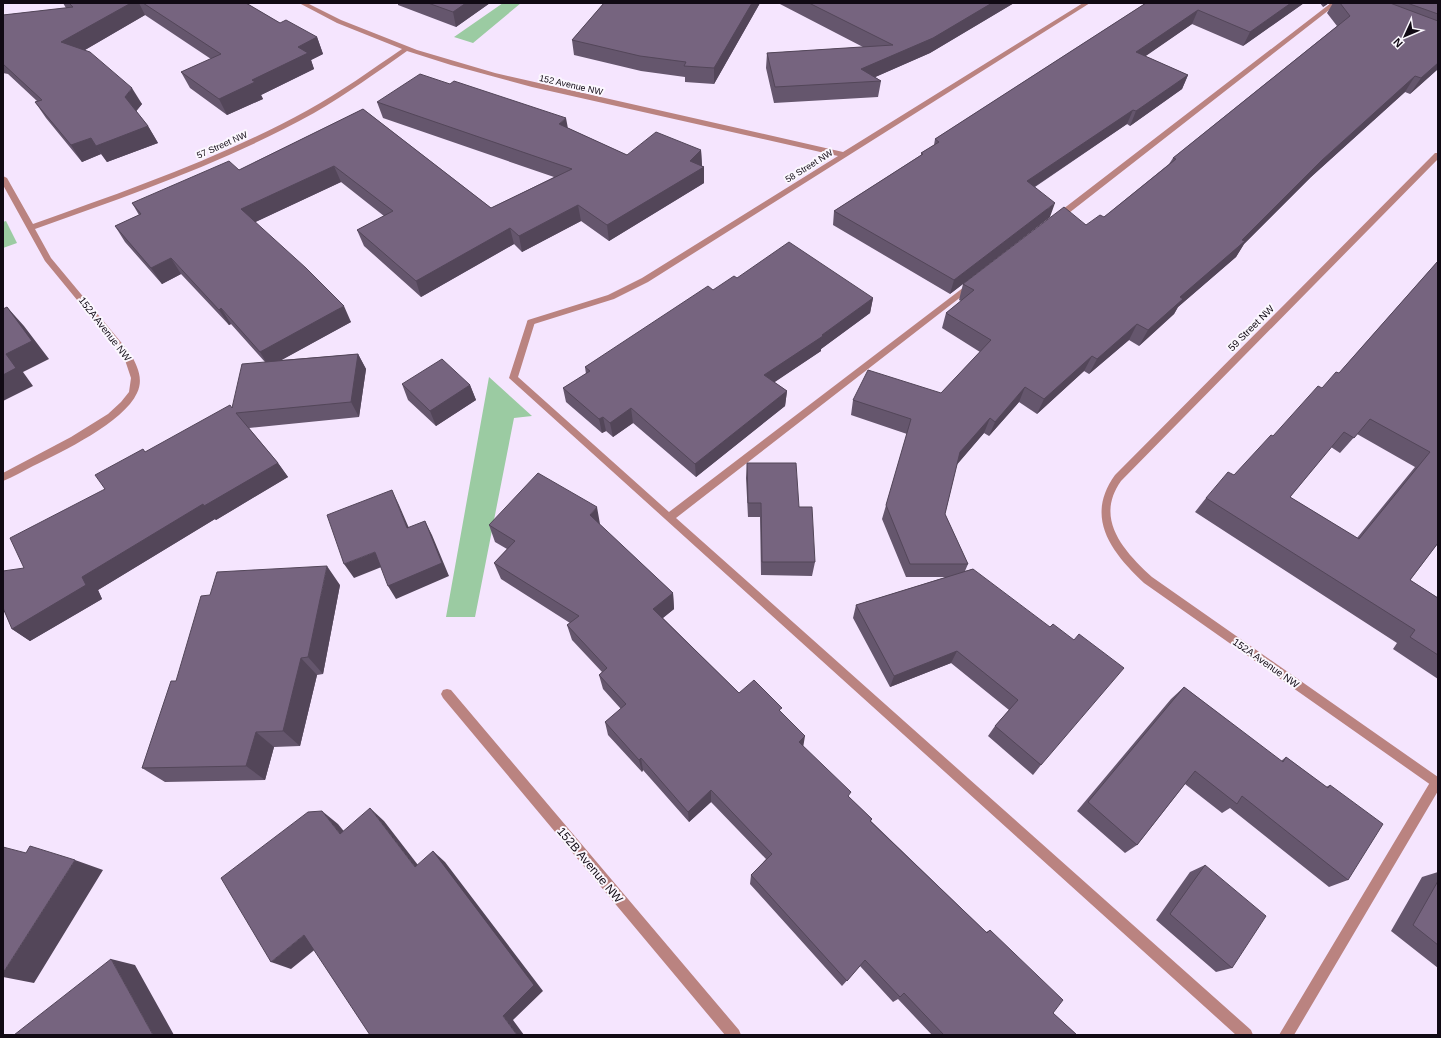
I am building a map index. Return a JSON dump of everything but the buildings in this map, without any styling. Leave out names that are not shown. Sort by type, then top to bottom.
[{"type":"street","name":"152 Avenue NW","points":[[302,3],[359,30],[407,48],[481,72],[522,83],[845,155]]},
{"type":"street","name":"58 Street NW","points":[[669,518],[513,378],[531,322],[611,297],[645,280],[1087,3]]},
{"type":"street","points":[[1052,221],[1335,3]]},
{"type":"street","name":"57 Street NW","points":[[30,228],[184,171],[267,134],[328,102],[407,48]]},
{"type":"street","name":"59 Street NW","points":[[1108,528],[1106,512],[1109,493],[1118,478],[1438,155]]},
{"type":"street","name":"152A Avenue NW","points":[[3,178],[48,259],[127,355],[134,367],[136,379],[132,393],[126,403],[102,424],[3,477]]},
{"type":"street","points":[[977,280],[669,518],[1246,1035]]},
{"type":"street","name":"152A Avenue NW","points":[[1108,528],[1115,544],[1128,561],[1148,580],[1437,783]]},
{"type":"street","name":"152B Avenue NW","points":[[447,694],[734,1035]]},
{"type":"street","points":[[1286,1035],[1437,783]]},
{"type":"green space","points":[[503,3],[521,3],[473,43],[454,37]]},
{"type":"green space","points":[[6,221],[17,243],[3,248],[3,222]]},
{"type":"green space","points":[[489,377],[532,416],[514,418],[475,617],[446,617]]}]
